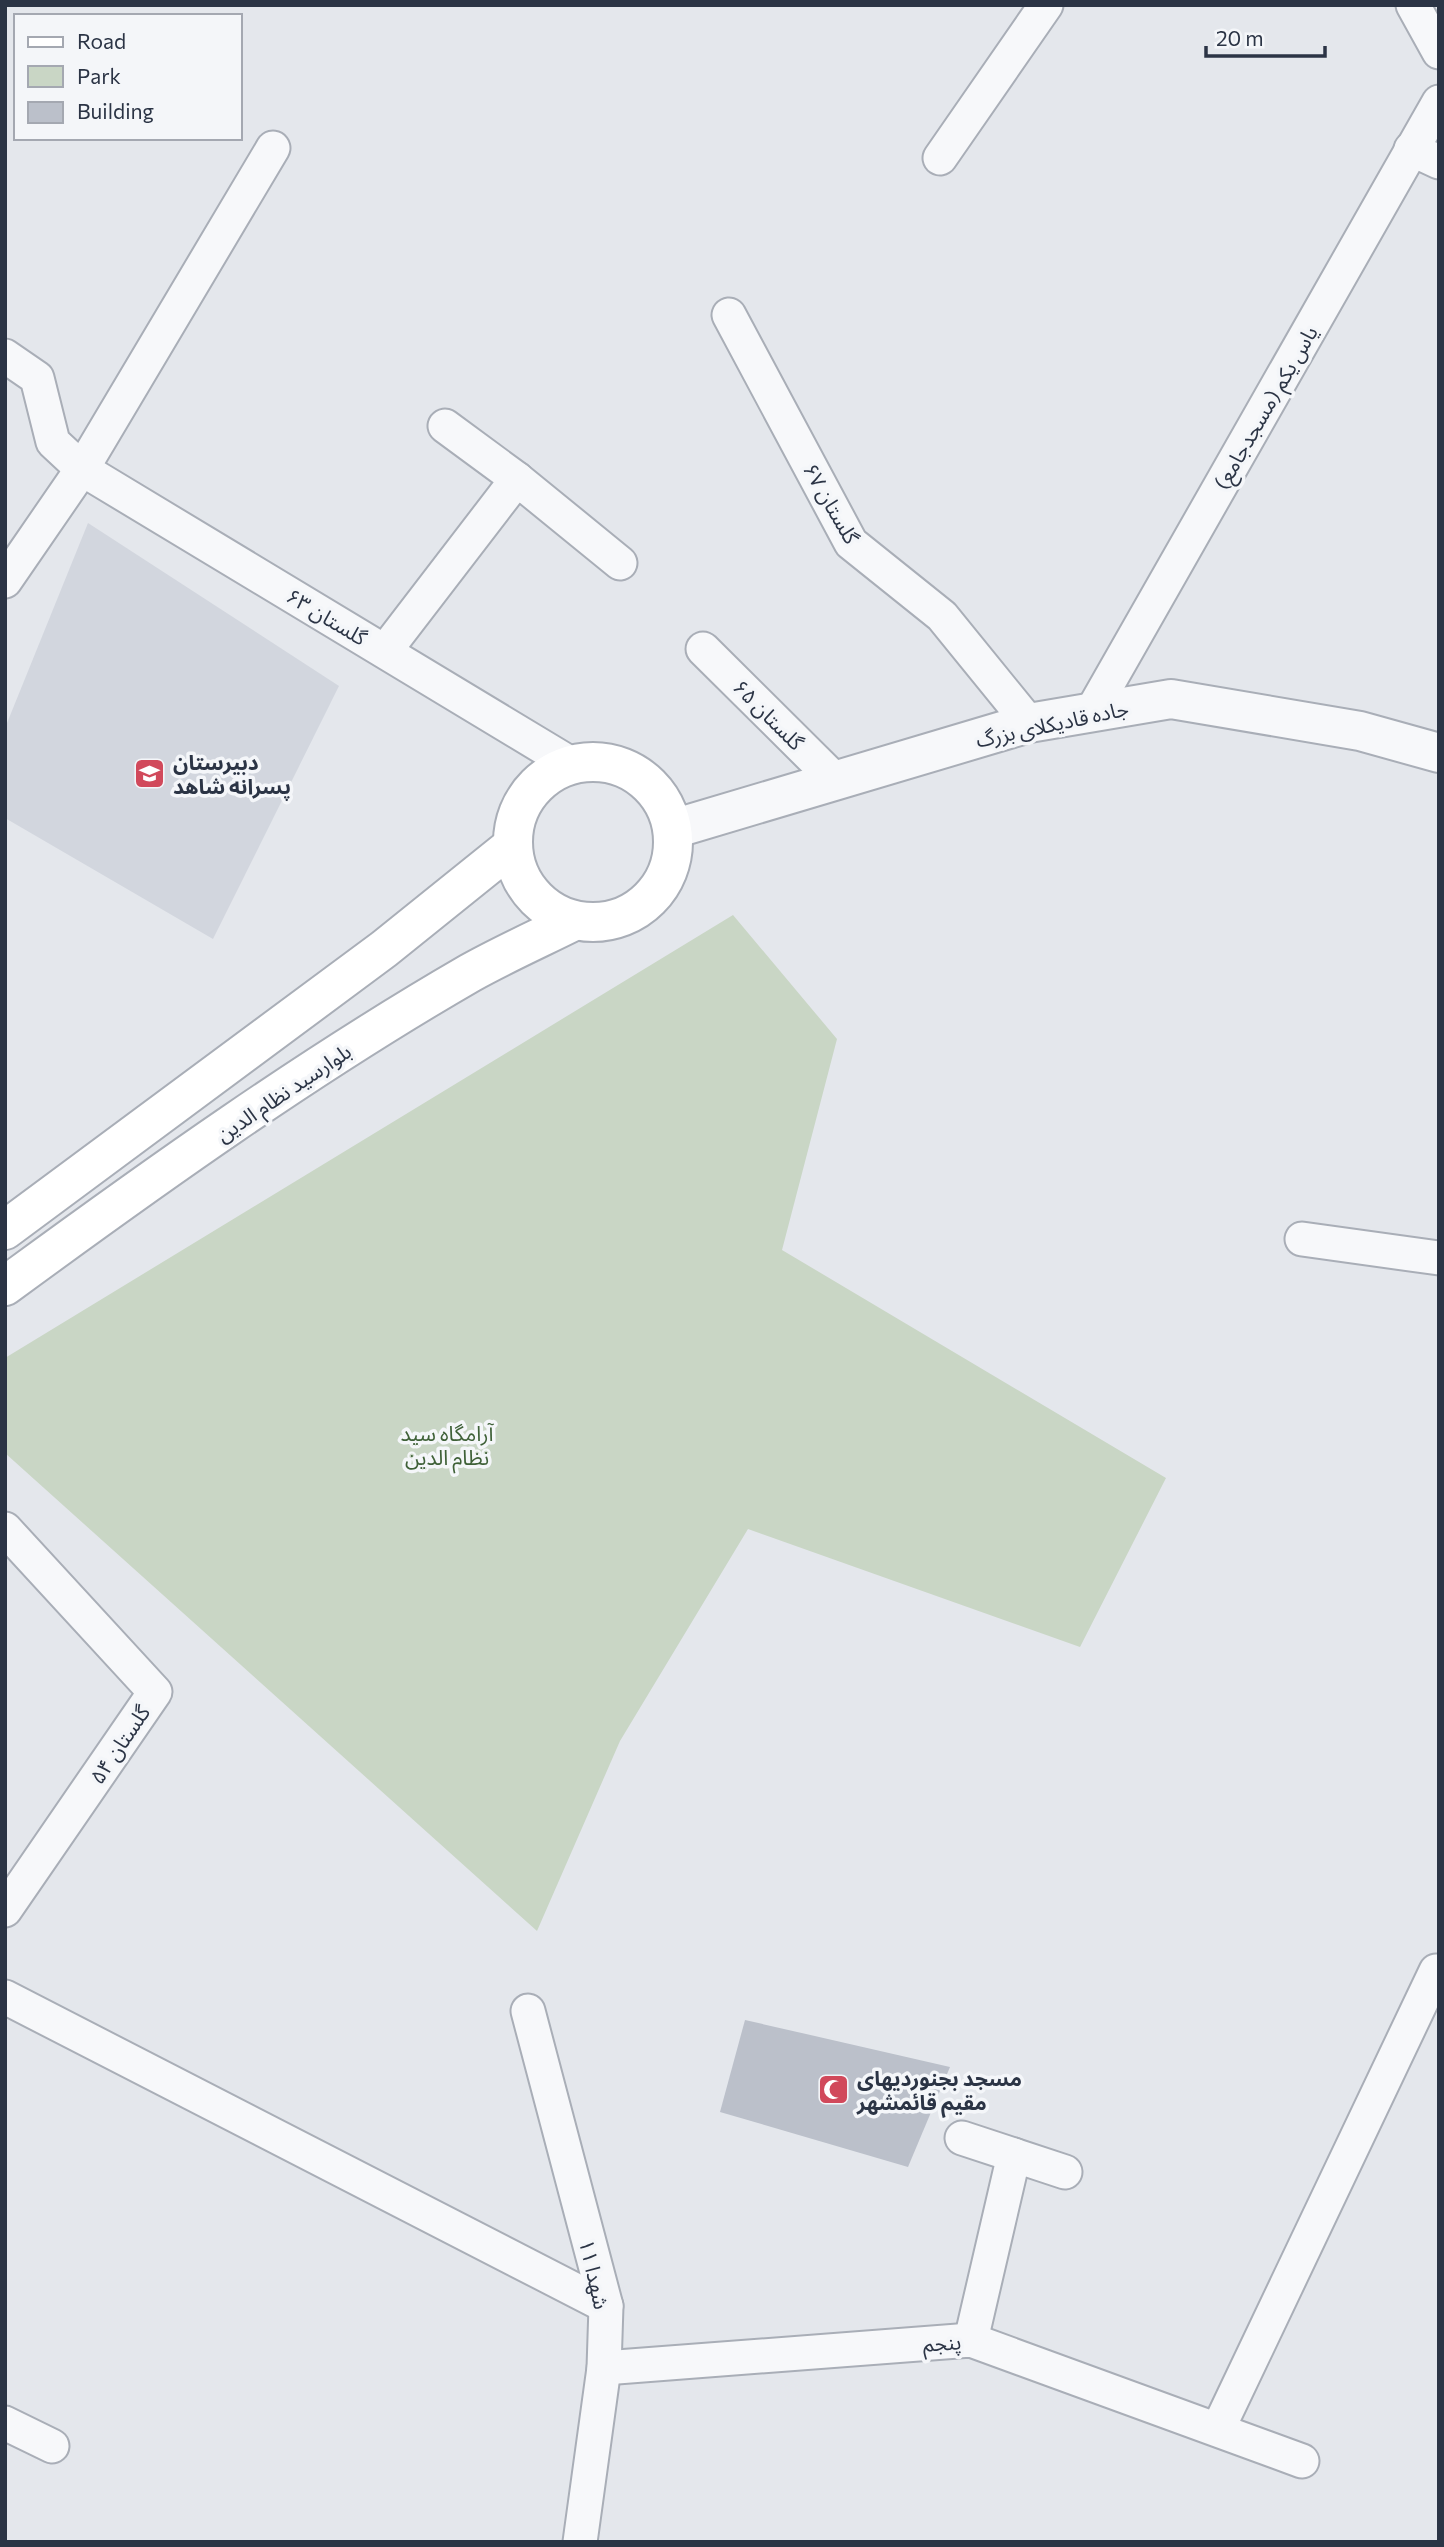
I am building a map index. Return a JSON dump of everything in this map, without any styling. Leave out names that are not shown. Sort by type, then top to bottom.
[{"type":"main road","points":[[598,761],[625,767],[648,782],[664,803],[673,829],[672,857],[664,881],[647,901],[625,915],[600,922],[574,921],[550,911],[531,894],[517,872],[512,846],[515,819],[527,794],[547,775],[572,764],[598,761]]},
{"type":"main road","points":[[5,1230],[384,948],[512,846]]},
{"type":"main road","name":"بلوارسید نظام الدین","points":[[5,1286],[145,1184],[389,1022],[473,972],[574,921]]},
{"type":"street","points":[[940,158],[1046,5]]},
{"type":"street","points":[[1413,5],[1439,52]]},
{"type":"street","name":"یاس یکم (مسجدجامع)","points":[[1091,713],[1425,155],[1439,102]]},
{"type":"street","points":[[5,581],[82,469],[273,148]]},
{"type":"street","name":"گلستان ۶۷","points":[[729,315],[851,543],[942,617],[1029,723]]},
{"type":"street","name":"گلستان ۶۳","points":[[5,356],[37,378],[53,442],[82,469],[572,764]]},
{"type":"street","points":[[445,426],[517,479],[620,563]]},
{"type":"street","points":[[385,652],[517,479]]},
{"type":"street","name":"گلستان ۶۵","points":[[703,649],[834,779]]},
{"type":"street","name":"جاده قادیکلای بزرگ","points":[[673,829],[1029,723],[1171,699],[1360,731],[1439,754]]},
{"type":"street","points":[[1302,1239],[1439,1258]]},
{"type":"street","name":"گلستان ۵۴","points":[[5,1529],[155,1692],[5,1910]]},
{"type":"street","points":[[1218,2430],[1436,1972]]},
{"type":"street","points":[[5,1997],[606,2306]]},
{"type":"street","name":"شهدا ۱۱","points":[[528,2011],[606,2306],[604,2368],[580,2542]]},
{"type":"street","points":[[962,2138],[1065,2172]]},
{"type":"street","points":[[971,2340],[1014,2155]]},
{"type":"street","name":"پنجم","points":[[604,2368],[971,2340],[1302,2460]]},
{"type":"street","points":[[5,2423],[52,2445]]},
{"type":"shaded area","name":"دبیرستان پسرانه شاهد","points":[[88,523],[339,686],[213,939],[5,818],[5,728]]},
{"type":"green space","name":"آرامگاه سید نظام الدین","points":[[733,915],[837,1039],[782,1250],[1166,1478],[1080,1647],[748,1529],[620,1741],[537,1931],[5,1453],[5,1358]]},
{"type":"building","name":"مسجد بجنوردیهای مقیم قائمشهر","points":[[745,2020],[950,2067],[908,2167],[720,2112]]},
{"type":"place","name":"دبیرستان پسرانه شاهد","points":[[150,773]]},
{"type":"place","name":"مسجد بجنوردیهای مقیم قائمشهر","points":[[834,2089]]}]
